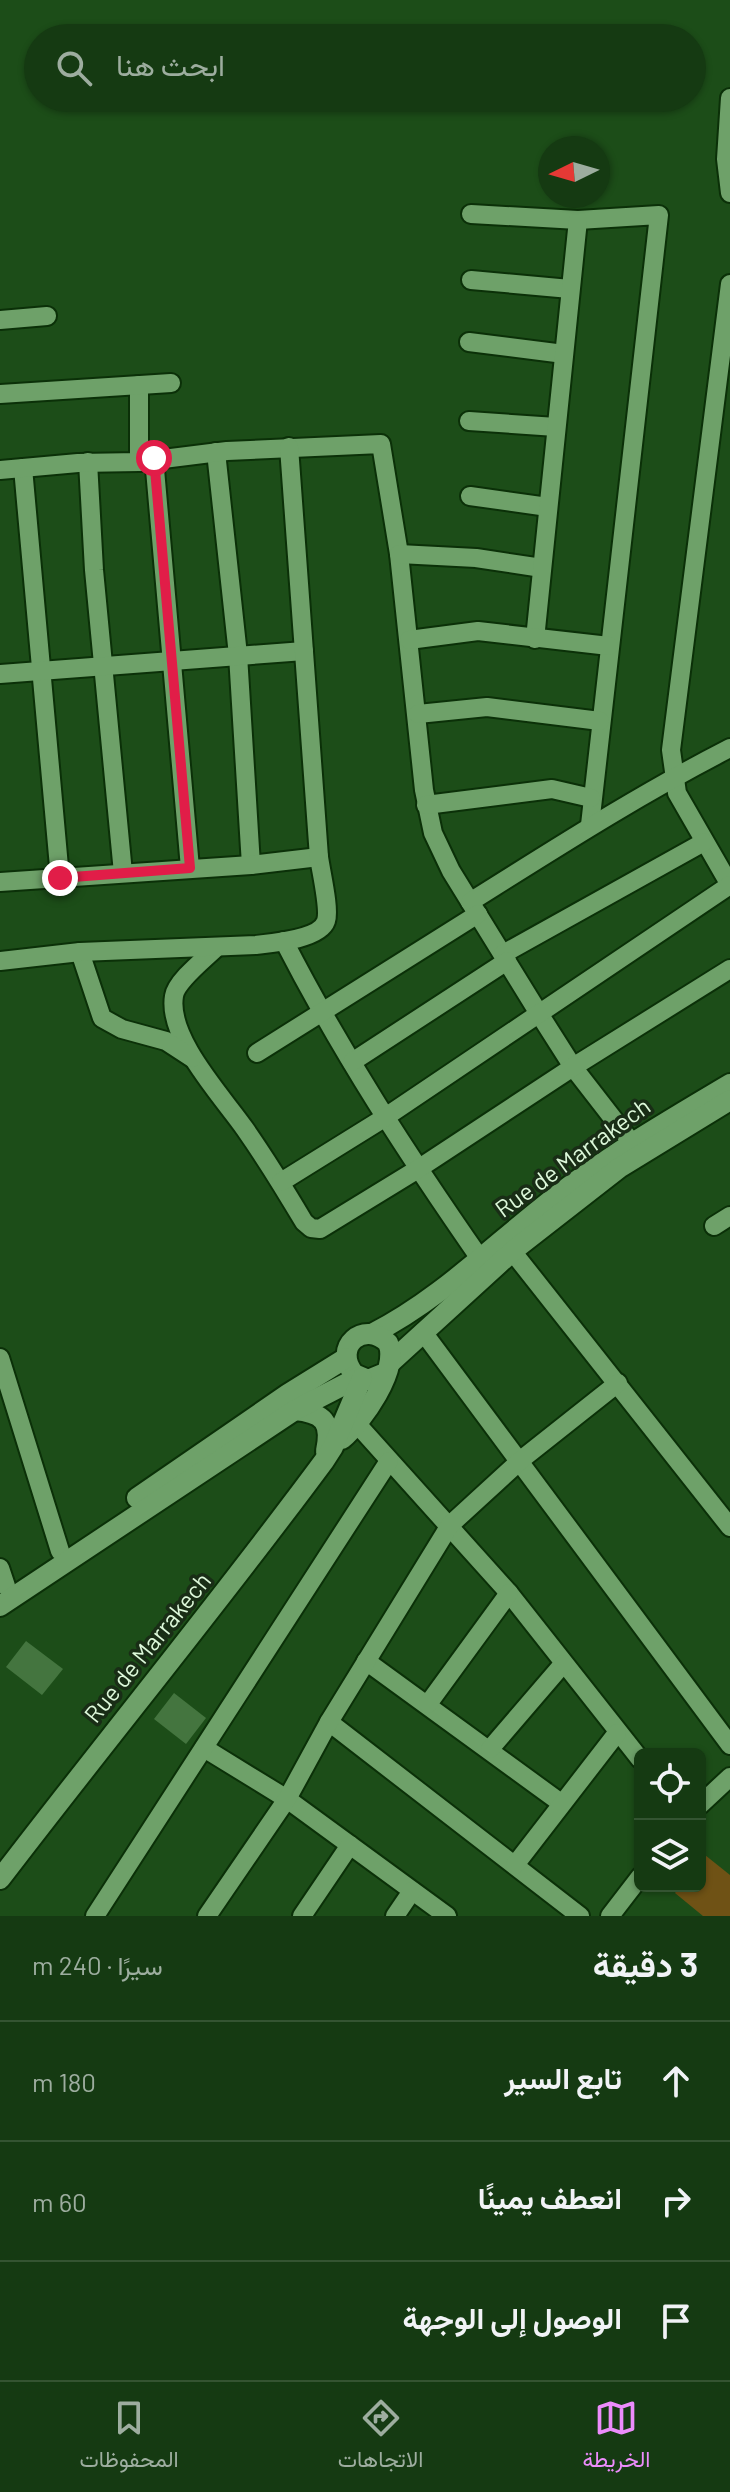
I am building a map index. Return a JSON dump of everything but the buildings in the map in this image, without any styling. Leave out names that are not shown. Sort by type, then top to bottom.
[{"type":"main road","name":"Rue de Marrakech","points":[[372,1334],[421,1305],[481,1260],[535,1212],[632,1143],[730,1084]]},
{"type":"main road","name":"Rue de Marrakech","points":[[0,1879],[135,1703],[236,1581],[328,1454],[370,1408],[388,1367],[512,1251],[619,1168],[730,1100]]},
{"type":"main road","points":[[0,1606],[295,1410],[360,1378],[374,1379],[388,1367],[388,1343],[372,1334],[359,1336],[346,1351],[350,1369],[360,1378]]},
{"type":"main road","points":[[2,1581],[60,1551],[288,1394],[346,1358]]},
{"type":"main road","name":"Rue de Marrakech","points":[[328,1454],[360,1378]]},
{"type":"main road","points":[[295,1410],[312,1412],[326,1423],[328,1454]]},
{"type":"street","points":[[730,98],[726,159],[730,193]]},
{"type":"street","points":[[471,214],[578,220],[659,215],[590,825]]},
{"type":"street","points":[[535,639],[578,220]]},
{"type":"street","points":[[471,280],[570,289]]},
{"type":"street","points":[[281,1182],[384,1118],[730,885],[677,793],[671,750],[725,367],[730,284]]},
{"type":"street","points":[[0,320],[47,316]]},
{"type":"street","points":[[469,342],[564,354]]},
{"type":"street","points":[[0,394],[171,383]]},
{"type":"street","points":[[139,385],[171,660],[190,868]]},
{"type":"street","points":[[469,421],[556,427]]},
{"type":"street","points":[[0,470],[289,447],[381,444],[399,554],[426,805],[433,833],[474,908],[573,1067],[632,1143]]},
{"type":"street","points":[[0,961],[80,952],[284,941],[318,932],[328,918],[319,857],[289,447]]},
{"type":"street","points":[[216,452],[238,655],[251,865]]},
{"type":"street","points":[[88,462],[123,873]]},
{"type":"street","points":[[23,468],[60,878]]},
{"type":"street","points":[[470,496],[548,507]]},
{"type":"street","points":[[399,554],[476,558],[542,568]]},
{"type":"street","points":[[409,640],[478,631],[609,646]]},
{"type":"street","points":[[0,674],[304,651]]},
{"type":"street","points":[[418,714],[487,707],[600,721]]},
{"type":"street","points":[[257,1053],[474,908],[590,825],[730,748]]},
{"type":"street","points":[[426,805],[552,789],[591,798]]},
{"type":"street","points":[[352,1062],[505,957],[704,842]]},
{"type":"street","points":[[0,882],[251,865],[319,857]]},
{"type":"street","points":[[284,941],[320,1012],[384,1118],[481,1260]]},
{"type":"street","points":[[217,947],[178,986],[174,995],[174,1010],[179,1031],[196,1061],[281,1182],[304,1222],[311,1228],[320,1229],[730,969]]},
{"type":"street","points":[[80,952],[102,1018],[122,1029],[166,1041],[196,1061]]},
{"type":"street","points":[[512,1251],[730,1527]]},
{"type":"street","points":[[423,1332],[730,1745]]},
{"type":"street","points":[[0,1358],[60,1551]]},
{"type":"street","points":[[207,1916],[287,1799],[329,1722],[450,1525],[518,1462],[618,1383]]},
{"type":"street","points":[[357,1424],[509,1593],[634,1752]]},
{"type":"street","points":[[95,1916],[389,1461]]},
{"type":"street","points":[[428,1704],[509,1593]]},
{"type":"street","points":[[366,1661],[561,1803]]},
{"type":"street","points":[[490,1749],[563,1664]]},
{"type":"street","points":[[329,1722],[580,1916]]},
{"type":"street","points":[[515,1865],[617,1733]]},
{"type":"street","points":[[204,1748],[287,1799],[447,1916]]},
{"type":"street","points":[[706,1799],[730,1777]]},
{"type":"street","points":[[302,1916],[350,1845]]},
{"type":"street","points":[[610,1916],[634,1885]]},
{"type":"street","points":[[395,1916],[412,1891]]},
{"type":"shaded area","points":[[706,1856],[730,1875],[730,1916],[703,1916],[675,1893],[706,1892]]},
{"type":"route","points":[[60,878],[190,868],[154,458]]}]
